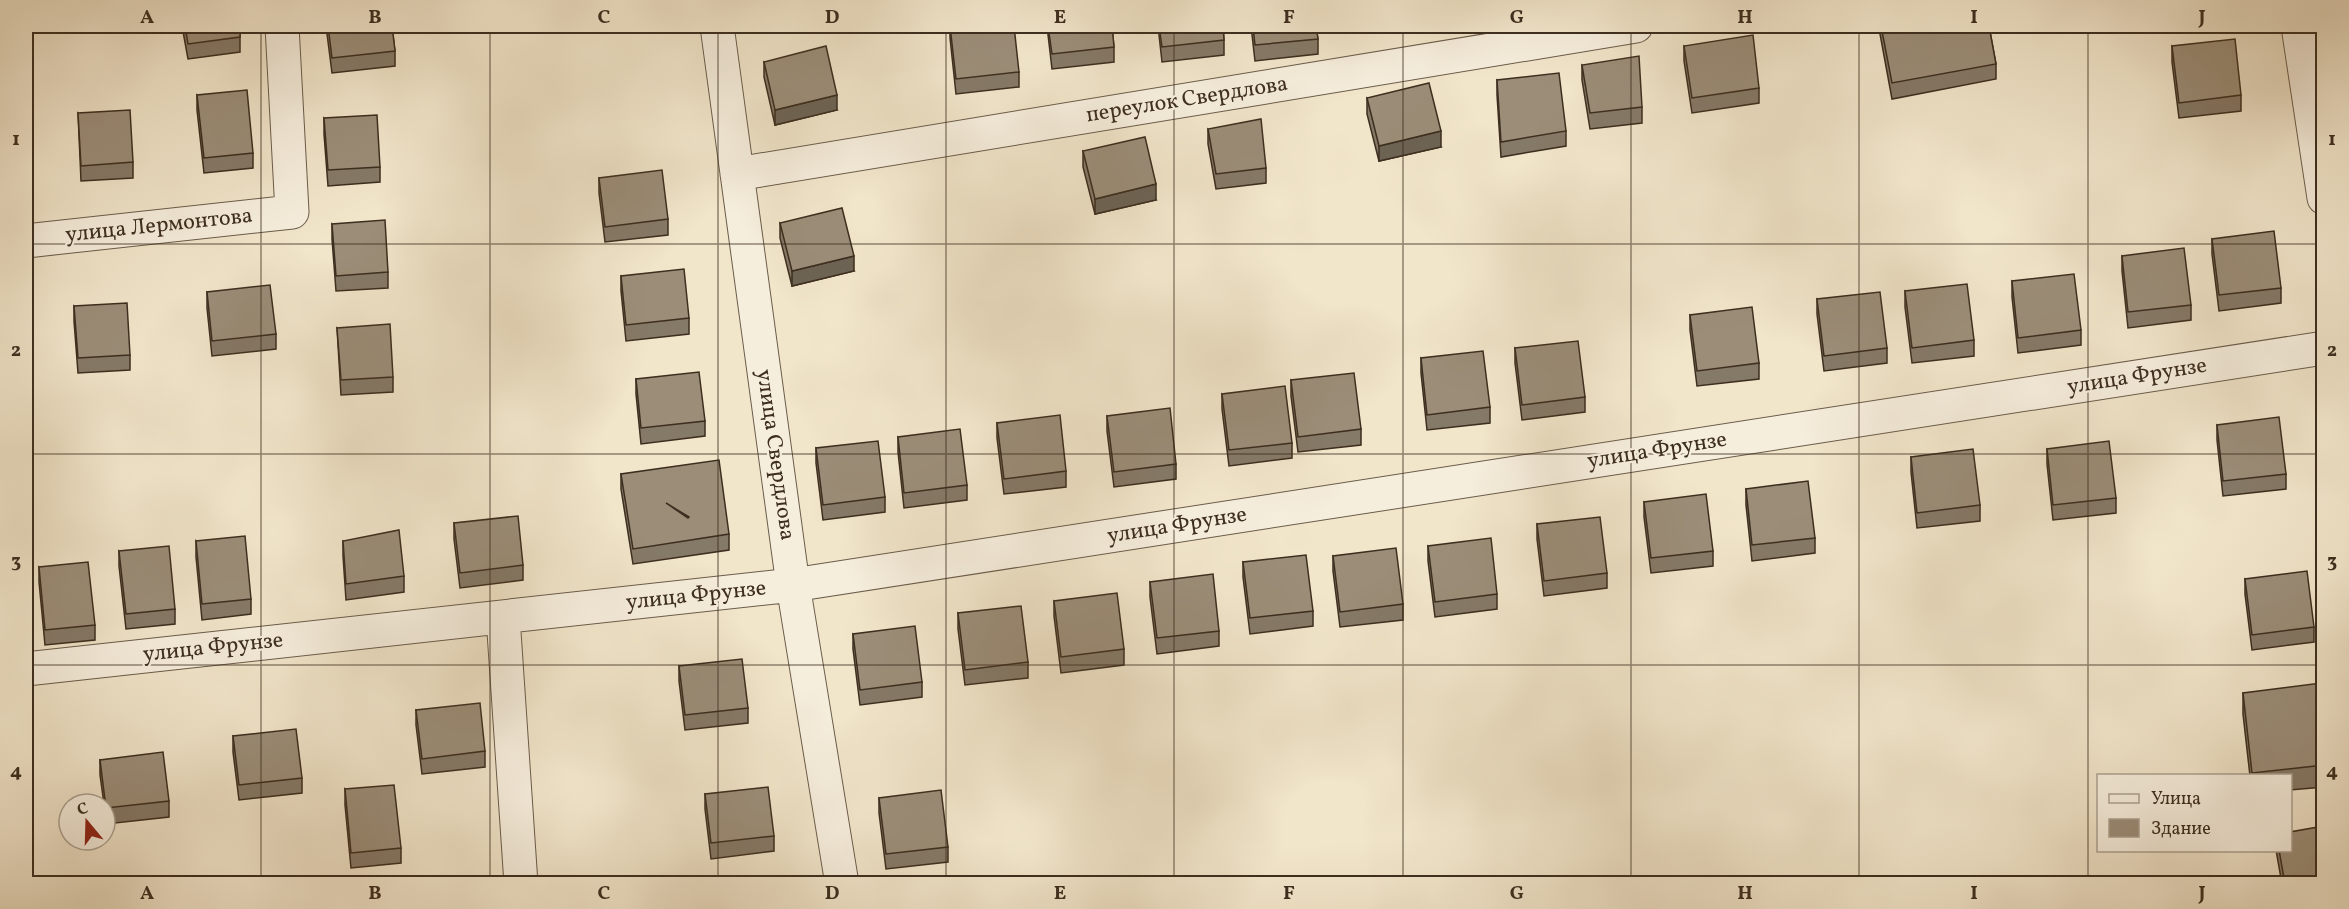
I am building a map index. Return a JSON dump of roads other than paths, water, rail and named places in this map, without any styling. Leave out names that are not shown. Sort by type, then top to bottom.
[{"type":"street","name":"улица Лермонтова","points":[[26,241],[292,212],[282,26]]},
{"type":"street","name":"улица Свердлова","points":[[717,26],[792,585],[842,884]]},
{"type":"street","name":"переулок Свердлова","points":[[737,174],[1636,26]]},
{"type":"street","points":[[2298,26],[2324,198]]},
{"type":"street","name":"улица Фрунзе","points":[[26,669],[792,585],[2324,348]]},
{"type":"street","points":[[503,617],[521,884]]}]
